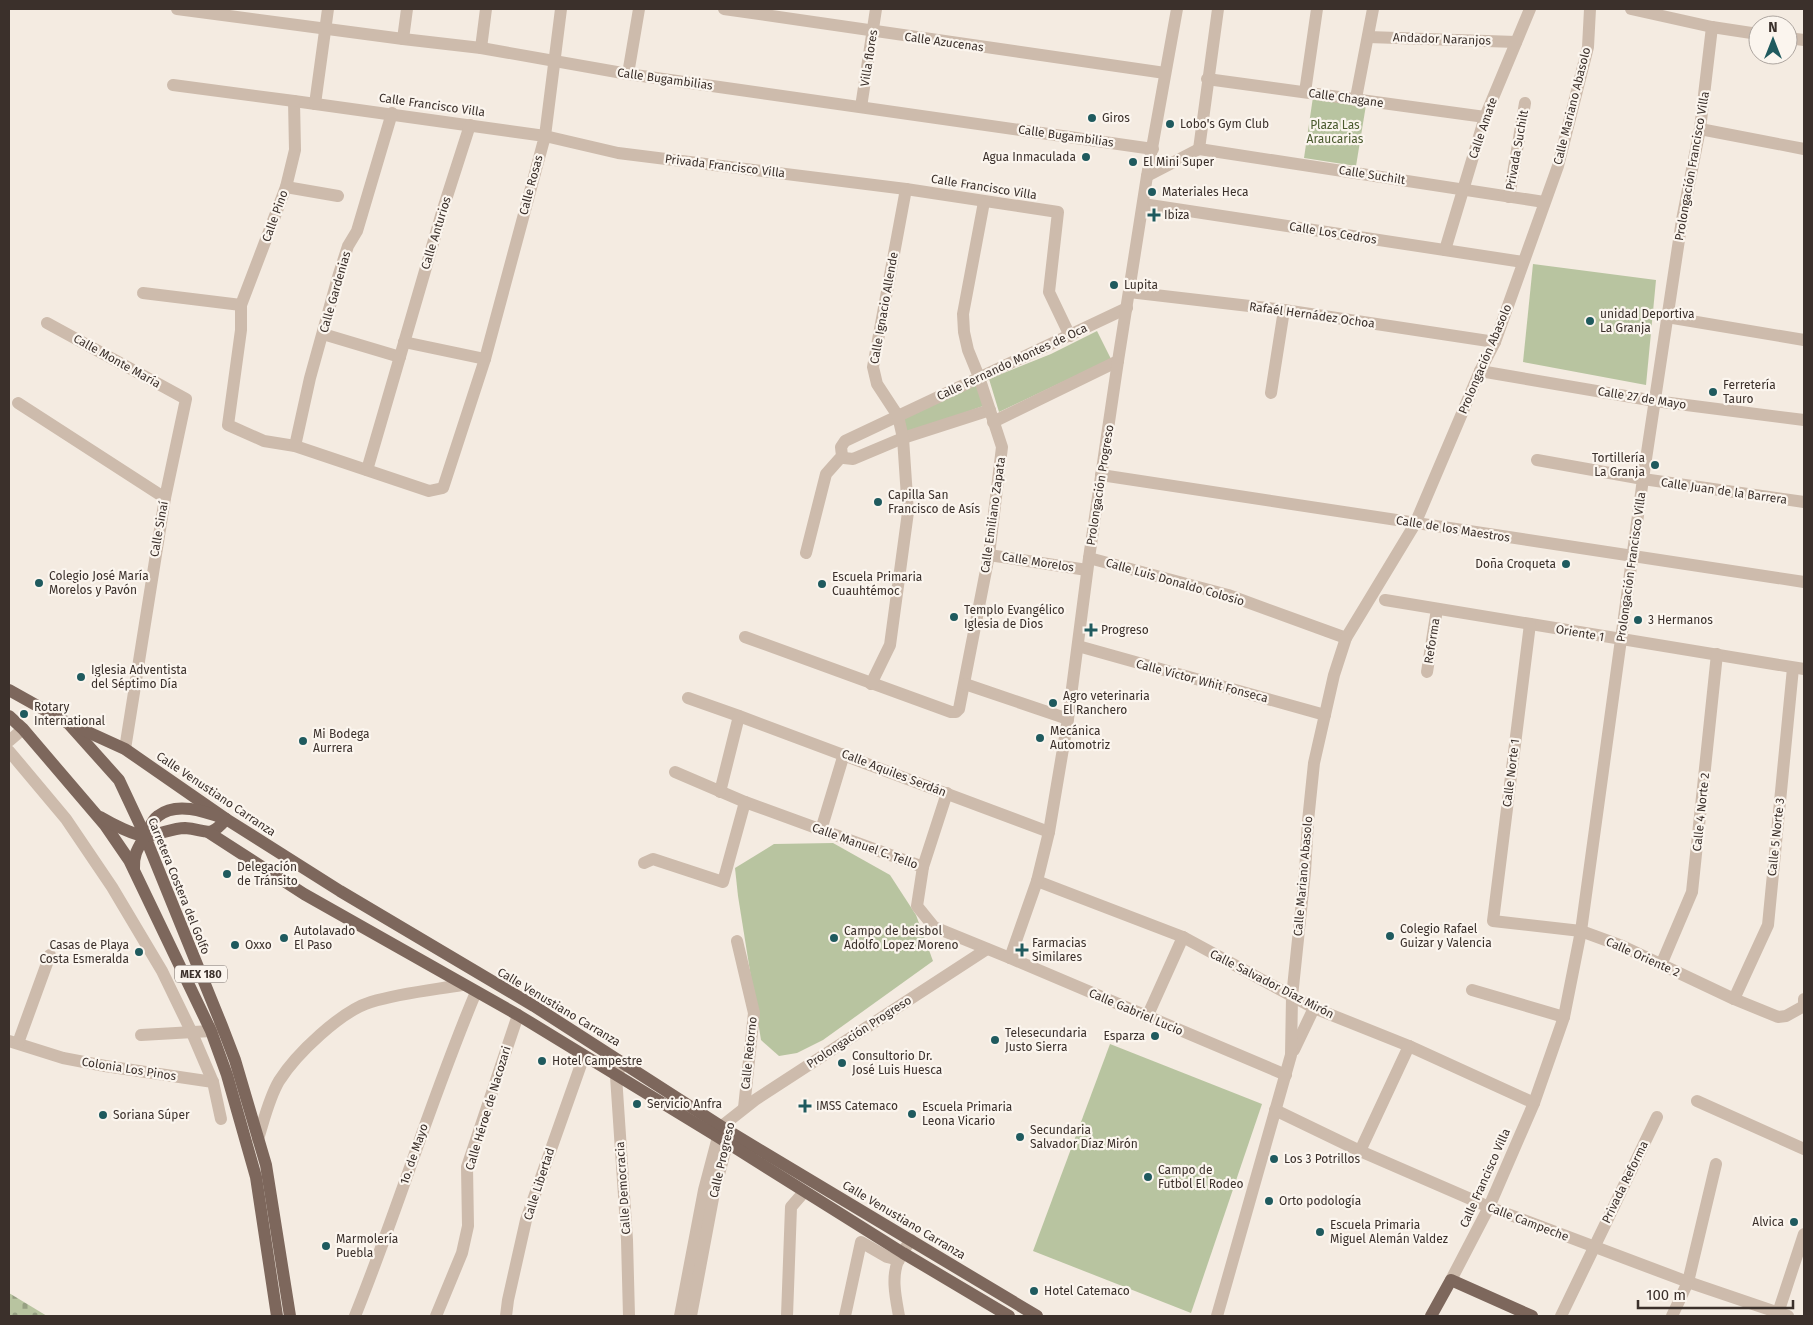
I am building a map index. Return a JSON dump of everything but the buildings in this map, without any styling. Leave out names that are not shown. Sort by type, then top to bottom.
[{"type":"main road","name":"Carretera Costera del Golfo","points":[[9,690],[68,722],[120,780],[145,836],[217,1029],[227,1075],[256,1177],[277,1316]]},
{"type":"main road","name":"Carretera Costera del Golfo","points":[[9,716],[23,728],[94,812],[129,860],[235,1060],[266,1165],[290,1316]]},
{"type":"main road","name":"Calle Venustiano Carranza","points":[[68,722],[124,750],[226,820],[340,892],[534,1006],[623,1062],[804,1192],[901,1256],[1009,1316]]},
{"type":"main road","points":[[94,812],[107,821],[145,836],[182,828],[208,832],[218,829],[226,820],[194,809],[168,811],[158,816],[150,825],[145,836],[137,847],[134,871]]},
{"type":"main road","name":"Calle Venustiano Carranza","points":[[208,832],[304,894],[518,1015],[616,1076],[911,1240],[1037,1316]]},
{"type":"main road","points":[[1451,1280],[1532,1316]]},
{"type":"main road","name":"Calle Francisco Villa","points":[[1431,1316],[1451,1280]]},
{"type":"street","name":"Calle Bugambilias","points":[[177,9],[403,40],[481,48],[628,74],[1153,148]]},
{"type":"street","points":[[173,85],[315,104],[328,9]]},
{"type":"street","points":[[403,40],[407,9]]},
{"type":"street","points":[[481,48],[486,9]]},
{"type":"street","name":"Calle Rosas","points":[[366,470],[429,491],[442,488],[485,358],[544,136],[561,9]]},
{"type":"street","points":[[628,74],[639,9]]},
{"type":"street","name":"Calle Azucenas","points":[[724,9],[1165,73]]},
{"type":"street","name":"Villa flores","points":[[861,106],[876,9]]},
{"type":"street","name":"Prolongación Progreso","points":[[1010,958],[1036,881],[1049,832],[1068,719],[1088,564],[1118,361],[1176,9]]},
{"type":"street","points":[[1147,176],[1200,149],[1218,9]]},
{"type":"street","points":[[1305,92],[1318,9]]},
{"type":"street","points":[[1356,98],[1373,9]]},
{"type":"street","name":"Calle Amate","points":[[1445,250],[1485,118],[1530,9]]},
{"type":"street","name":"Calle Mariano Abasolo","points":[[1524,262],[1558,166],[1588,47],[1590,9]]},
{"type":"street","points":[[1631,9],[1712,27],[1748,32]]},
{"type":"street","name":"Prolongación Francisco Villa","points":[[1534,1103],[1564,1017],[1581,931],[1643,479],[1682,220],[1700,129],[1712,27]]},
{"type":"street","name":"Andador Naranjos","points":[[1368,37],[1516,42]]},
{"type":"street","name":"Calle Chagane","points":[[1208,79],[1356,98],[1485,118]]},
{"type":"street","name":"Calle Pino","points":[[294,100],[295,150],[286,187],[241,305],[241,330],[228,424],[264,441],[295,446]]},
{"type":"street","name":"Privada Suchilt","points":[[1509,197],[1525,103]]},
{"type":"street","name":"Calle Francisco Villa","points":[[315,104],[392,113],[544,136]]},
{"type":"street","name":"Calle Gardenias","points":[[295,446],[310,378],[348,246],[357,231],[392,113]]},
{"type":"street","name":"Calle Anturios","points":[[366,470],[442,209],[470,124]]},
{"type":"street","points":[[1700,129],[1804,149]]},
{"type":"street","name":"Privada Francisco Villa","points":[[544,136],[618,153],[906,189]]},
{"type":"street","name":"Calle Suchilt","points":[[1200,149],[1544,202]]},
{"type":"street","points":[[286,187],[338,196]]},
{"type":"street","name":"Calle Francisco Villa","points":[[906,189],[1058,212],[1049,292],[1070,336]]},
{"type":"street","name":"Calle Ignacio Allende","points":[[871,684],[890,645],[905,547],[908,512],[903,438],[898,416],[877,384],[873,367],[906,189]]},
{"type":"street","name":"Calle Emiliano Zapata","points":[[871,684],[951,712],[956,712],[962,703],[989,555],[1002,447],[968,350],[964,332],[963,314],[984,202]]},
{"type":"street","name":"Calle Los Cedros","points":[[1143,204],[1524,262]]},
{"type":"street","name":"Prolongación Abasolo","points":[[1444,455],[1480,371],[1495,342],[1524,262]]},
{"type":"street","name":"Rafaél Hernádez Ochoa","points":[[1129,292],[1284,310],[1495,342]]},
{"type":"street","points":[[143,293],[241,305]]},
{"type":"street","name":"Calle Fernando Montes de Oca","points":[[842,456],[841,447],[845,441],[1127,308]]},
{"type":"street","points":[[1271,393],[1284,310]]},
{"type":"street","points":[[1667,317],[1804,340]]},
{"type":"street","name":"Calle Monte María","points":[[47,323],[186,399]]},
{"type":"street","points":[[323,334],[400,357]]},
{"type":"street","points":[[404,342],[485,358]]},
{"type":"street","points":[[806,552],[826,474],[842,456],[853,459],[903,438],[992,416],[1118,361]]},
{"type":"street","name":"Calle 27 de Mayo","points":[[1480,371],[1655,400],[1804,420]]},
{"type":"street","name":"Calle Sinaí","points":[[124,750],[165,498],[186,399]]},
{"type":"street","points":[[18,403],[165,498]]},
{"type":"street","points":[[295,446],[366,470]]},
{"type":"street","name":"Calle Mariano Abasolo","points":[[1217,1316],[1292,1055],[1292,997],[1314,763],[1334,675],[1346,638],[1415,524],[1444,455]]},
{"type":"street","name":"Calle Juan de la Barrera","points":[[1537,460],[1643,479],[1804,502]]},
{"type":"street","name":"Calle de los Maestros","points":[[1101,475],[1804,582]]},
{"type":"street","name":"Calle Morelos","points":[[989,555],[1088,564]]},
{"type":"street","name":"Calle Luis Donaldo Colosio","points":[[1088,564],[1228,594],[1346,638]]},
{"type":"street","name":"Oriente 1","points":[[1385,600],[1799,668]]},
{"type":"street","name":"Reforma","points":[[1427,672],[1437,609]]},
{"type":"street","name":"Calle Norte 1","points":[[1493,921],[1530,624]]},
{"type":"street","points":[[745,637],[871,684]]},
{"type":"street","name":"Calle Víctor Whit Fonseca","points":[[1078,646],[1325,715]]},
{"type":"street","name":"Calle 4 Norte 2","points":[[1661,965],[1692,892],[1717,654]]},
{"type":"street","name":"Calle 5 Norte 3","points":[[1734,999],[1768,925],[1799,668]]},
{"type":"street","points":[[965,684],[1068,719]]},
{"type":"street","name":"Calle Aquiles Serdán","points":[[688,698],[844,754],[1049,832]]},
{"type":"street","points":[[720,792],[739,716]]},
{"type":"street","points":[[9,742],[23,728]]},
{"type":"street","points":[[9,751],[66,820],[112,887],[162,971],[192,1032],[213,1082],[222,1119]]},
{"type":"street","points":[[821,830],[844,754]]},
{"type":"street","name":"Calle Manuel C. Tello","points":[[675,772],[745,802],[923,867],[917,906],[934,927],[987,949]]},
{"type":"street","points":[[923,867],[947,793]]},
{"type":"street","points":[[649,861],[723,882],[745,802]]},
{"type":"street","name":"Calle Salvador Díaz Mirón","points":[[1036,881],[1183,937],[1314,1008],[1408,1046],[1534,1103]]},
{"type":"street","name":"Calle Oriente 2","points":[[1493,921],[1581,931],[1622,946],[1734,999],[1778,1017],[1786,1016],[1804,1006],[1804,999]]},
{"type":"street","points":[[1147,1017],[1183,937]]},
{"type":"street","name":"Calle Retorno","points":[[737,940],[754,1013],[744,1108]]},
{"type":"street","name":"Prolongación Progreso","points":[[733,1117],[987,949]]},
{"type":"street","name":"Calle Gabriel Lucio","points":[[987,949],[1286,1075]]},
{"type":"street","points":[[14,1042],[50,955]]},
{"type":"street","points":[[258,1139],[279,1081],[308,1047],[340,1018],[370,1002],[412,992],[462,985]]},
{"type":"street","points":[[1472,990],[1564,1017]]},
{"type":"street","name":"1o. de Mayo","points":[[355,1316],[384,1244],[417,1143],[447,1061],[476,992]]},
{"type":"street","points":[[1292,1055],[1314,1008]]},
{"type":"street","name":"Calle Héroe de Nacozari","points":[[436,1316],[462,1253],[468,1226],[467,1167],[518,1015]]},
{"type":"street","points":[[141,1035],[217,1029]]},
{"type":"street","name":"Colonia Los Pinos","points":[[14,1042],[63,1058],[213,1082]]},
{"type":"street","points":[[1360,1150],[1408,1046]]},
{"type":"street","name":"Calle Libertad","points":[[506,1316],[526,1220],[584,1056]]},
{"type":"street","points":[[616,1076],[623,1062]]},
{"type":"street","name":"Calle Democracia","points":[[616,1076],[627,1240],[628,1316]]},
{"type":"street","points":[[1697,1101],[1804,1150]]},
{"type":"street","name":"Calle Francisco Villa","points":[[1451,1280],[1489,1207],[1534,1103]]},
{"type":"street","name":"Calle Campeche","points":[[1275,1110],[1489,1207],[1594,1248],[1781,1315]]},
{"type":"street","name":"Calle Progreso","points":[[680,1316],[704,1190],[724,1135],[733,1117]]},
{"type":"street","name":"Privada Reforma","points":[[1560,1316],[1657,1117]]},
{"type":"street","name":"Calle Progreso","points":[[691,1316],[724,1135]]},
{"type":"street","points":[[1672,1316],[1688,1282],[1716,1164]]},
{"type":"street","points":[[787,1316],[791,1207],[804,1192]]},
{"type":"street","points":[[1781,1315],[1804,1234]]},
{"type":"street","points":[[899,1316],[895,1294],[896,1271],[901,1256],[911,1240]]},
{"type":"street","points":[[845,1316],[861,1242],[886,1256],[901,1256]]},
{"type":"green space","name":"Plaza Las Araucarias","points":[[1313,97],[1366,105],[1356,166],[1304,158]]},
{"type":"green space","name":"unidad Deportiva La Granja","points":[[1533,264],[1656,280],[1646,385],[1523,362]]},
{"type":"green space","points":[[1097,331],[1111,359],[999,412],[989,379],[1051,354]]},
{"type":"green space","points":[[977,385],[983,406],[906,434],[901,419]]},
{"type":"green space","name":"Campo de beisbol Adolfo Lopez Moreno","points":[[833,843],[890,875],[916,915],[933,961],[823,1040],[797,1053],[779,1056],[761,1040],[735,868],[774,844]]},
{"type":"green space","name":"Campo de Futbol El Rodeo","points":[[1110,1044],[1262,1104],[1191,1313],[1033,1251]]},
{"type":"green space","points":[[9,1293],[47,1316],[9,1316]]},
{"type":"place","name":"Giros","points":[[1092,118]]},
{"type":"place","name":"Lobo's Gym Club","points":[[1170,124]]},
{"type":"place","name":"Agua Inmaculada","points":[[1086,157]]},
{"type":"place","name":"El Mini Super","points":[[1133,162]]},
{"type":"place","name":"Materiales Heca","points":[[1152,192]]},
{"type":"place","name":"Ibiza","points":[[1154,215]]},
{"type":"place","name":"Lupita","points":[[1114,285]]},
{"type":"place","name":"unidad Deportiva La Granja","points":[[1590,321]]},
{"type":"place","name":"Ferretería Tauro","points":[[1713,392]]},
{"type":"place","name":"Tortillería La Granja","points":[[1655,465]]},
{"type":"place","name":"Capilla San Francisco de Asís","points":[[878,502]]},
{"type":"place","name":"Doña Croqueta","points":[[1566,564]]},
{"type":"place","name":"Colegio José María Morelos y Pavón","points":[[39,583]]},
{"type":"place","name":"Escuela Primaria Cuauhtémoc","points":[[822,584]]},
{"type":"place","name":"Templo Evangélico Iglesia de Dios","points":[[954,617]]},
{"type":"place","name":"3 Hermanos","points":[[1638,620]]},
{"type":"place","name":"Progreso","points":[[1091,630]]},
{"type":"place","name":"Iglesia Adventista del Séptimo Día","points":[[81,677]]},
{"type":"place","name":"Agro veterinaria El Ranchero","points":[[1053,703]]},
{"type":"place","name":"Rotary International","points":[[24,714]]},
{"type":"place","name":"Mecánica Automotriz","points":[[1040,738]]},
{"type":"place","name":"Mi Bodega Aurrera","points":[[303,741]]},
{"type":"place","name":"Delegación de Tránsito","points":[[227,874]]},
{"type":"place","name":"Colegio Rafael Guizar y Valencia","points":[[1390,936]]},
{"type":"place","name":"Autolavado El Paso","points":[[284,938]]},
{"type":"place","name":"Campo de beisbol Adolfo Lopez Moreno","points":[[834,938]]},
{"type":"place","name":"Oxxo","points":[[235,945]]},
{"type":"place","name":"Farmacias Similares","points":[[1022,950]]},
{"type":"place","name":"Casas de Playa Costa Esmeralda","points":[[139,952]]},
{"type":"place","name":"Esparza","points":[[1155,1036]]},
{"type":"place","name":"Telesecundaria Justo Sierra","points":[[995,1040]]},
{"type":"place","name":"Hotel Campestre","points":[[542,1061]]},
{"type":"place","name":"Consultorio Dr. José Luis Huesca","points":[[842,1063]]},
{"type":"place","name":"Servicio Anfra","points":[[637,1104]]},
{"type":"place","name":"IMSS Catemaco","points":[[805,1106]]},
{"type":"place","name":"Escuela Primaria Leona Vicario","points":[[912,1114]]},
{"type":"place","name":"Soriana Súper","points":[[103,1115]]},
{"type":"place","name":"Secundaria Salvador Díaz Mirón","points":[[1020,1137]]},
{"type":"place","name":"Los 3 Potrillos","points":[[1274,1159]]},
{"type":"place","name":"Campo de Futbol El Rodeo","points":[[1148,1177]]},
{"type":"place","name":"Orto podología","points":[[1269,1201]]},
{"type":"place","name":"Alvica","points":[[1794,1222]]},
{"type":"place","name":"Escuela Primaria Miguel Alemán Valdez","points":[[1320,1232]]},
{"type":"place","name":"Marmolería Puebla","points":[[326,1246]]},
{"type":"place","name":"Hotel Catemaco","points":[[1034,1291]]}]
